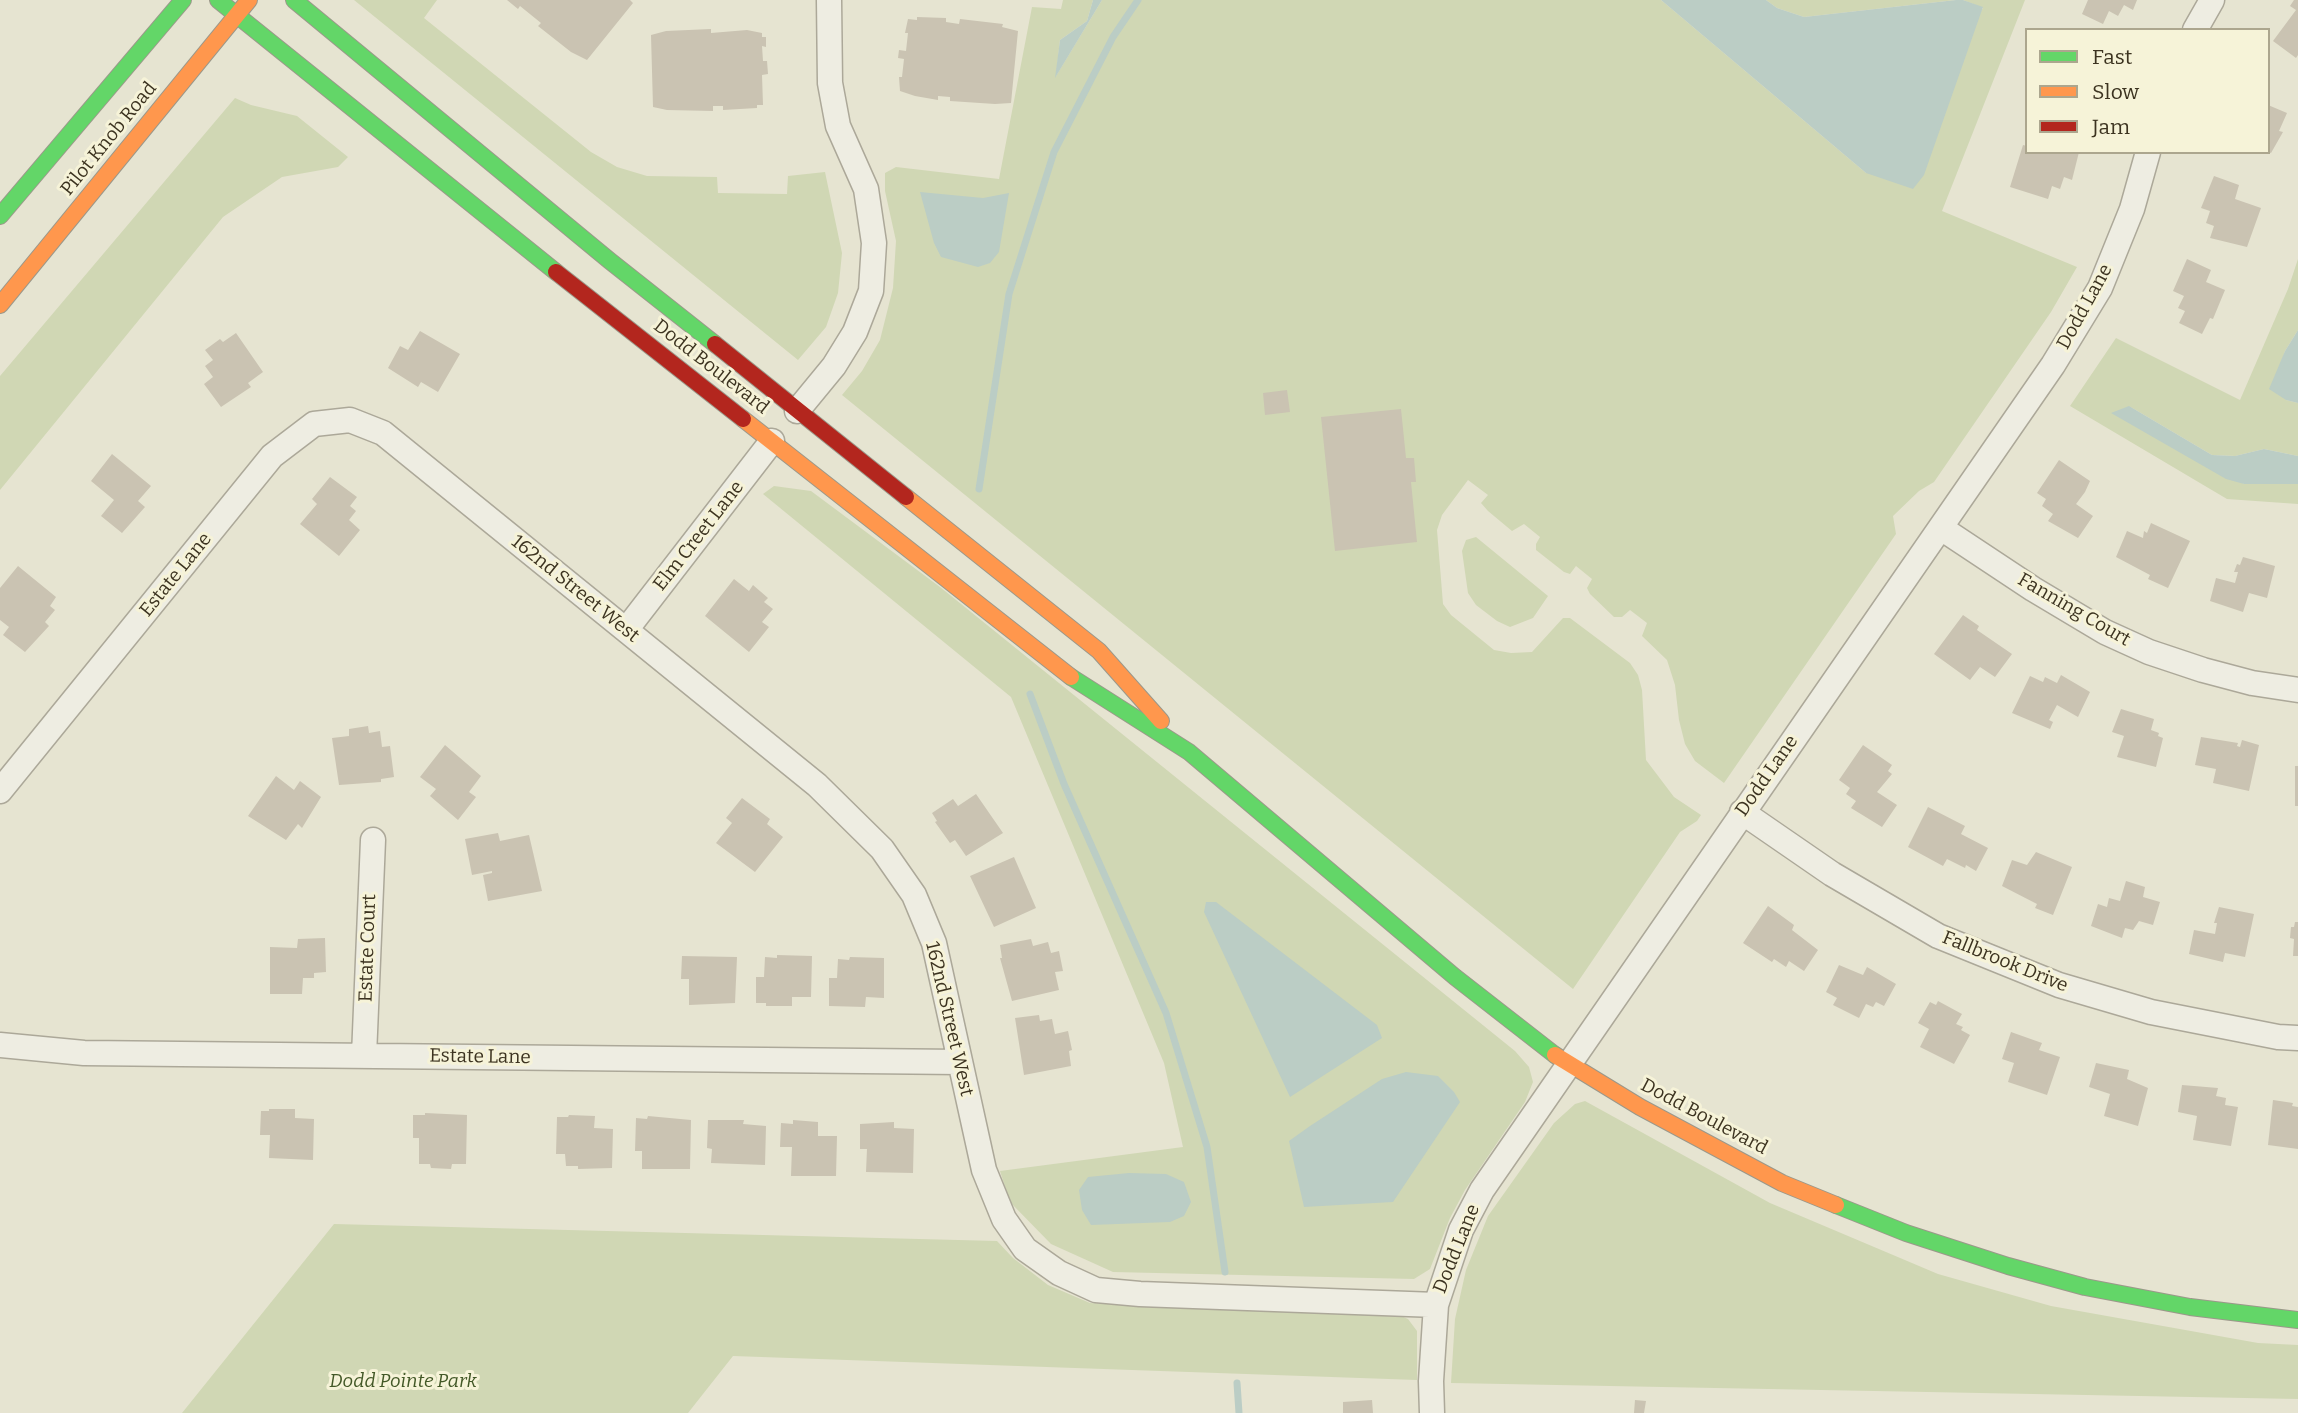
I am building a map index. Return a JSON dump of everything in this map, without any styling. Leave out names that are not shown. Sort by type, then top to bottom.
[{"type":"street","name":"Pilot Knob Road","points":[[0,216],[183,0]]},
{"type":"street","name":"Dodd Boulevard","points":[[218,0],[522,245],[1071,677],[1189,752],[1455,977],[1567,1064],[1640,1107],[1782,1183],[1906,1233],[2008,1266],[2085,1287],[2190,1307],[2298,1320]]},
{"type":"street","name":"Pilot Knob Road","points":[[0,305],[249,0]]},
{"type":"street","name":"Dodd Boulevard","points":[[294,0],[610,261],[1099,651],[1189,752]]},
{"type":"street","points":[[797,411],[834,366],[855,332],[871,291],[874,243],[866,189],[838,126],[830,83],[829,0]]},
{"type":"street","points":[[2196,28],[2212,0]]},
{"type":"street","name":"Dodd Lane","points":[[1432,1413],[1431,1381],[1436,1306],[1461,1230],[1482,1190],[2053,365],[2100,288],[2132,209],[2147,154]]},
{"type":"street","name":"Estate Lane","points":[[0,791],[272,456],[314,424],[350,420],[383,433]]},
{"type":"street","name":"162nd Street West","points":[[383,433],[817,785],[882,849],[914,895],[934,943],[984,1170],[1004,1219],[1025,1249],[1059,1273],[1096,1290],[1436,1306]]},
{"type":"street","name":"Elm Creet Lane","points":[[626,630],[772,441]]},
{"type":"street","name":"Fanning Court","points":[[1941,528],[2033,589],[2105,632],[2150,652],[2203,670],[2252,683],[2298,690]]},
{"type":"street","name":"Fallbrook Drive","points":[[1742,812],[1832,874],[1938,936],[2059,985],[2151,1012],[2277,1037],[2298,1038]]},
{"type":"street","name":"Estate Court","points":[[364,1056],[373,840]]},
{"type":"street","name":"Estate Lane","points":[[0,1045],[84,1053],[960,1062]]},
{"type":"green space","points":[[354,0],[437,0],[424,18],[591,152],[617,167],[647,176],[717,177],[718,193],[787,194],[788,176],[825,172],[842,253],[838,293],[826,327],[798,360]]},
{"type":"green space","points":[[1063,0],[1093,0],[1087,21],[1060,40],[1056,76],[1102,0],[1661,0],[1866,173],[1983,8],[1963,0],[2025,0],[1942,211],[2077,267],[2051,312],[1934,482],[1919,491],[1893,516],[1896,534],[1724,783],[1695,761],[1685,744],[1675,685],[1667,660],[1642,636],[1647,623],[1630,610],[1622,617],[1614,617],[1590,594],[1587,588],[1592,579],[1576,566],[1570,574],[1564,572],[1536,550],[1540,537],[1524,524],[1512,531],[1481,503],[1488,495],[1468,480],[1442,515],[1437,530],[1443,604],[1451,615],[1494,650],[1511,653],[1532,652],[1563,618],[1570,618],[1630,663],[1638,675],[1642,690],[1646,760],[1674,797],[1701,815],[1697,821],[1680,832],[1573,989],[842,395],[862,371],[880,340],[893,288],[896,241],[885,191],[885,173],[896,167],[999,179],[1032,7],[1061,9]]},
{"type":"green space","points":[[1766,0],[1956,0],[1804,17],[1777,8]]},
{"type":"green space","points":[[235,98],[251,105],[297,116],[348,157],[338,167],[282,177],[223,217],[0,490],[0,376]]},
{"type":"green space","points":[[2298,259],[2298,330],[2285,351],[2280,367],[2286,400],[2298,403],[2298,456],[2264,449],[2235,456],[2212,455],[2129,406],[2244,484],[2298,484],[2298,504],[2227,499],[2070,406],[2116,338],[2240,400],[2288,289]]},
{"type":"green space","points":[[774,486],[811,491],[940,587],[1515,1051],[1529,1067],[1533,1082],[1525,1102],[1465,1190],[1450,1218],[1430,1269],[1414,1279],[1113,1272],[1051,1244],[1010,1202],[1000,1171],[1183,1147],[1164,1063],[1011,697],[763,494]]},
{"type":"green space","points":[[1476,537],[1548,596],[1533,618],[1510,627],[1476,605],[1468,593],[1462,551],[1466,540]]},
{"type":"green space","points":[[1585,1101],[1770,1203],[1938,1274],[2051,1306],[2258,1343],[2298,1345],[2298,1399],[1451,1383],[1455,1319],[1466,1270],[1488,1216],[1554,1123],[1575,1104]]},
{"type":"green space","name":"Dodd Pointe Park","points":[[334,1224],[997,1241],[1013,1258],[1048,1285],[1090,1303],[1399,1315],[1408,1319],[1417,1331],[1417,1380],[733,1356],[688,1413],[182,1413]]},
{"type":"shaded area","points":[[1093,0],[1102,0],[1055,78],[1060,40],[1087,21]]},
{"type":"shaded area","points":[[1661,0],[1766,0],[1777,8],[1804,17],[1956,0],[1983,7],[1924,175],[1913,189],[1866,173]]},
{"type":"shaded area","points":[[920,192],[983,198],[1009,193],[999,252],[990,263],[978,267],[941,257],[934,243]]},
{"type":"shaded area","points":[[2298,330],[2298,403],[2286,400],[2269,389],[2285,351]]},
{"type":"shaded area","points":[[2129,406],[2212,455],[2235,456],[2264,449],[2298,456],[2298,484],[2244,484],[2226,479],[2111,413]]},
{"type":"shaded area","points":[[1206,902],[1216,902],[1377,1025],[1382,1038],[1290,1097],[1204,912]]},
{"type":"shaded area","points":[[1406,1072],[1438,1076],[1460,1102],[1393,1202],[1304,1207],[1289,1141],[1382,1079]]},
{"type":"shaded area","points":[[1129,1173],[1166,1174],[1184,1182],[1191,1202],[1184,1216],[1170,1222],[1091,1225],[1082,1210],[1079,1190],[1088,1177]]},
{"type":"building","points":[[507,0],[630,0],[633,3],[587,60],[571,52],[538,26],[541,23],[520,6],[518,9]]},
{"type":"building","points":[[2088,0],[2137,0],[2133,10],[2124,5],[2118,16],[2109,11],[2103,24],[2082,14]]},
{"type":"building","points":[[2294,0],[2298,0],[2296,58],[2273,41],[2296,10],[2290,6]]},
{"type":"building","points":[[917,17],[946,18],[946,22],[959,24],[960,19],[1003,24],[1002,27],[1018,31],[1011,103],[950,101],[950,97],[938,96],[938,100],[900,91],[899,77],[902,77],[904,59],[898,58],[899,50],[906,51],[908,33],[905,33],[908,19],[917,20]]},
{"type":"building","points":[[711,29],[711,33],[747,30],[762,33],[762,37],[766,37],[766,47],[762,46],[763,61],[767,61],[768,74],[762,75],[763,105],[757,105],[757,108],[723,110],[723,106],[713,106],[713,111],[653,107],[651,35],[666,31]]},
{"type":"building","points":[[2270,106],[2287,113],[2279,131],[2283,132],[2271,153]]},
{"type":"building","points":[[2023,145],[2025,154],[2078,154],[2072,180],[2064,177],[2060,189],[2052,186],[2048,199],[2010,187]]},
{"type":"building","points":[[2214,176],[2239,185],[2235,199],[2261,208],[2247,247],[2210,238],[2214,226],[2206,223],[2210,211],[2201,208]]},
{"type":"building","points":[[2187,259],[2211,270],[2206,282],[2225,290],[2213,319],[2210,318],[2202,334],[2179,323],[2185,311],[2178,308],[2184,296],[2173,291]]},
{"type":"building","points":[[420,331],[460,354],[438,392],[421,382],[418,387],[388,368],[400,346],[408,350]]},
{"type":"building","points":[[236,333],[263,372],[248,383],[251,387],[221,407],[204,384],[213,377],[205,366],[213,360],[205,350],[220,339],[223,342]]},
{"type":"building","points":[[1287,390],[1290,412],[1265,415],[1263,393]]},
{"type":"building","points":[[1401,409],[1406,458],[1414,458],[1416,482],[1411,482],[1417,542],[1335,551],[1321,417]]},
{"type":"building","points":[[112,454],[151,486],[138,501],[145,507],[122,533],[101,516],[114,500],[91,481]]},
{"type":"building","points":[[2059,460],[2090,481],[2076,504],[2093,516],[2078,538],[2048,521],[2053,514],[2042,506],[2046,499],[2037,493]]},
{"type":"building","points":[[330,477],[357,497],[350,506],[356,511],[349,520],[360,530],[339,556],[300,524],[317,504],[312,499]]},
{"type":"building","points":[[2151,523],[2190,541],[2168,588],[2148,579],[2150,575],[2116,557],[2127,531],[2143,538],[2144,531],[2147,533]]},
{"type":"building","points":[[2243,557],[2275,566],[2267,598],[2249,593],[2243,612],[2210,601],[2216,578],[2235,583],[2238,572],[2234,572]]},
{"type":"building","points":[[18,566],[56,597],[50,606],[55,610],[45,622],[49,626],[25,652],[3,635],[9,627],[0,620],[0,588]]},
{"type":"building","points":[[734,579],[749,591],[753,585],[768,598],[764,602],[773,609],[762,622],[769,627],[749,652],[705,616]]},
{"type":"building","points":[[1963,615],[1979,626],[1977,630],[2012,654],[1995,677],[1980,667],[1970,680],[1934,654]]},
{"type":"building","points":[[2061,675],[2090,692],[2078,717],[2057,705],[2049,720],[2053,722],[2050,729],[2012,713],[2030,676],[2043,682],[2045,677],[2057,683]]},
{"type":"building","points":[[2121,709],[2154,719],[2151,730],[2163,738],[2156,767],[2117,757],[2124,736],[2112,732]]},
{"type":"building","points":[[368,726],[369,733],[380,731],[382,747],[390,746],[394,777],[381,779],[381,782],[339,785],[332,738],[349,736],[349,729]]},
{"type":"building","points":[[2201,737],[2238,743],[2237,746],[2240,747],[2242,740],[2259,745],[2249,791],[2213,783],[2216,769],[2195,765]]},
{"type":"building","points":[[445,745],[481,776],[469,792],[476,797],[458,820],[430,796],[436,789],[420,777]]},
{"type":"building","points":[[1863,745],[1892,765],[1888,771],[1892,774],[1877,792],[1897,805],[1882,827],[1851,808],[1856,801],[1846,794],[1850,788],[1839,780]]},
{"type":"building","points":[[2295,766],[2298,766],[2298,806],[2295,806]]},
{"type":"building","points":[[276,776],[294,790],[300,781],[321,797],[302,828],[298,824],[286,840],[248,816]]},
{"type":"building","points":[[976,794],[1003,833],[966,856],[955,840],[950,843],[932,813],[953,799],[958,806]]},
{"type":"building","points":[[742,798],[770,819],[767,824],[783,837],[755,872],[716,843],[732,823],[726,818]]},
{"type":"building","points":[[1928,807],[1965,826],[1961,834],[1988,848],[1976,871],[1947,859],[1943,866],[1908,847]]},
{"type":"building","points":[[498,833],[500,841],[529,835],[542,891],[488,901],[483,875],[492,871],[472,875],[465,839]]},
{"type":"building","points":[[2036,852],[2072,867],[2053,915],[2035,908],[2037,904],[2002,886],[2012,860],[2027,865]]},
{"type":"building","points":[[1014,857],[1036,908],[994,927],[970,876]]},
{"type":"building","points":[[2126,881],[2145,887],[2143,897],[2160,902],[2153,925],[2139,921],[2133,930],[2125,928],[2122,938],[2091,926],[2098,904],[2107,907],[2109,898],[2120,901]]},
{"type":"building","points":[[1768,906],[1794,925],[1792,930],[1818,950],[1804,971],[1789,961],[1786,967],[1774,959],[1772,962],[1743,943]]},
{"type":"building","points":[[2219,907],[2254,914],[2245,957],[2225,953],[2223,962],[2189,954],[2194,930],[2215,934],[2217,923],[2214,923]]},
{"type":"building","points":[[2295,922],[2298,922],[2298,956],[2293,956],[2294,939],[2290,938],[2291,927],[2294,927]]},
{"type":"building","points":[[325,938],[326,972],[314,973],[314,978],[303,978],[302,994],[270,994],[270,947],[297,948],[298,939]]},
{"type":"building","points":[[1031,939],[1033,946],[1048,942],[1051,953],[1059,951],[1063,971],[1055,972],[1059,990],[1012,1001],[1000,958],[1000,945]]},
{"type":"building","points":[[777,955],[812,956],[811,997],[792,997],[792,1006],[766,1006],[766,1003],[756,1003],[756,977],[764,977],[765,957],[777,958]]},
{"type":"building","points":[[682,956],[737,957],[735,1003],[689,1005],[689,979],[681,979]]},
{"type":"building","points":[[850,957],[884,958],[884,998],[866,997],[865,1007],[829,1006],[829,978],[837,978],[838,959],[849,960]]},
{"type":"building","points":[[1839,965],[1863,975],[1867,967],[1896,984],[1884,1006],[1876,1002],[1873,1007],[1866,1004],[1859,1018],[1833,1005],[1837,998],[1826,992]]},
{"type":"building","points":[[1938,1001],[1962,1014],[1956,1024],[1970,1035],[1954,1064],[1920,1047],[1929,1029],[1918,1023],[1930,1002],[1936,1005]]},
{"type":"building","points":[[1039,1015],[1040,1021],[1052,1019],[1055,1034],[1068,1031],[1072,1050],[1069,1051],[1071,1066],[1024,1075],[1015,1018]]},
{"type":"building","points":[[2011,1032],[2042,1043],[2039,1050],[2060,1057],[2047,1095],[2008,1082],[2014,1063],[2002,1059]]},
{"type":"building","points":[[2096,1063],[2129,1070],[2127,1079],[2148,1088],[2138,1126],[2104,1116],[2110,1094],[2089,1087]]},
{"type":"building","points":[[2182,1085],[2218,1088],[2216,1096],[2226,1098],[2225,1105],[2238,1107],[2231,1146],[2193,1140],[2197,1116],[2178,1112]]},
{"type":"building","points":[[2273,1100],[2293,1103],[2292,1106],[2298,1107],[2298,1149],[2268,1145]]},
{"type":"building","points":[[295,1109],[295,1118],[314,1119],[313,1160],[269,1158],[270,1135],[260,1135],[261,1111]]},
{"type":"building","points":[[413,1115],[467,1115],[466,1164],[452,1164],[451,1169],[419,1164],[419,1138],[413,1138]]},
{"type":"building","points":[[595,1116],[594,1128],[613,1129],[612,1168],[578,1169],[578,1166],[566,1166],[565,1154],[556,1154],[557,1117]]},
{"type":"building","points":[[648,1116],[691,1120],[690,1169],[642,1169],[642,1151],[635,1151],[636,1118],[647,1119]]},
{"type":"building","points":[[708,1120],[744,1120],[743,1124],[766,1126],[765,1165],[711,1163],[712,1149],[707,1148]]},
{"type":"building","points":[[793,1120],[818,1122],[818,1136],[837,1136],[836,1176],[791,1176],[792,1147],[780,1147],[781,1123],[793,1124]]},
{"type":"building","points":[[894,1122],[894,1128],[914,1129],[913,1173],[866,1172],[867,1149],[860,1149],[860,1124]]},
{"type":"building","points":[[1372,1400],[1373,1413],[1343,1413],[1343,1402]]},
{"type":"building","points":[[1635,1400],[1646,1401],[1644,1413],[1634,1413]]},
{"type":"waterway","points":[[979,489],[1009,294],[1054,152],[1113,37],[1138,0]]},
{"type":"waterway","points":[[1030,694],[1064,784],[1166,1013],[1207,1147],[1225,1272]]},
{"type":"waterway","points":[[1237,1383],[1239,1413]]},
{"type":"traffic: fast","points":[[0,216],[183,0]]},
{"type":"traffic: fast","points":[[218,0],[556,272]]},
{"type":"traffic: fast","points":[[294,0],[610,261],[715,344]]},
{"type":"traffic: fast","points":[[1071,677],[1189,752],[1455,977],[1555,1055]]},
{"type":"traffic: fast","points":[[1836,1205],[1906,1233],[2008,1266],[2085,1287],[2190,1307],[2298,1320]]},
{"type":"traffic: slow","points":[[0,305],[249,0]]},
{"type":"traffic: slow","points":[[743,419],[1071,677]]},
{"type":"traffic: slow","points":[[906,497],[1099,651],[1161,721]]},
{"type":"traffic: slow","points":[[1555,1055],[1640,1107],[1782,1183],[1836,1205]]},
{"type":"traffic: jam","points":[[556,272],[743,419]]},
{"type":"traffic: jam","points":[[715,344],[906,497]]}]
